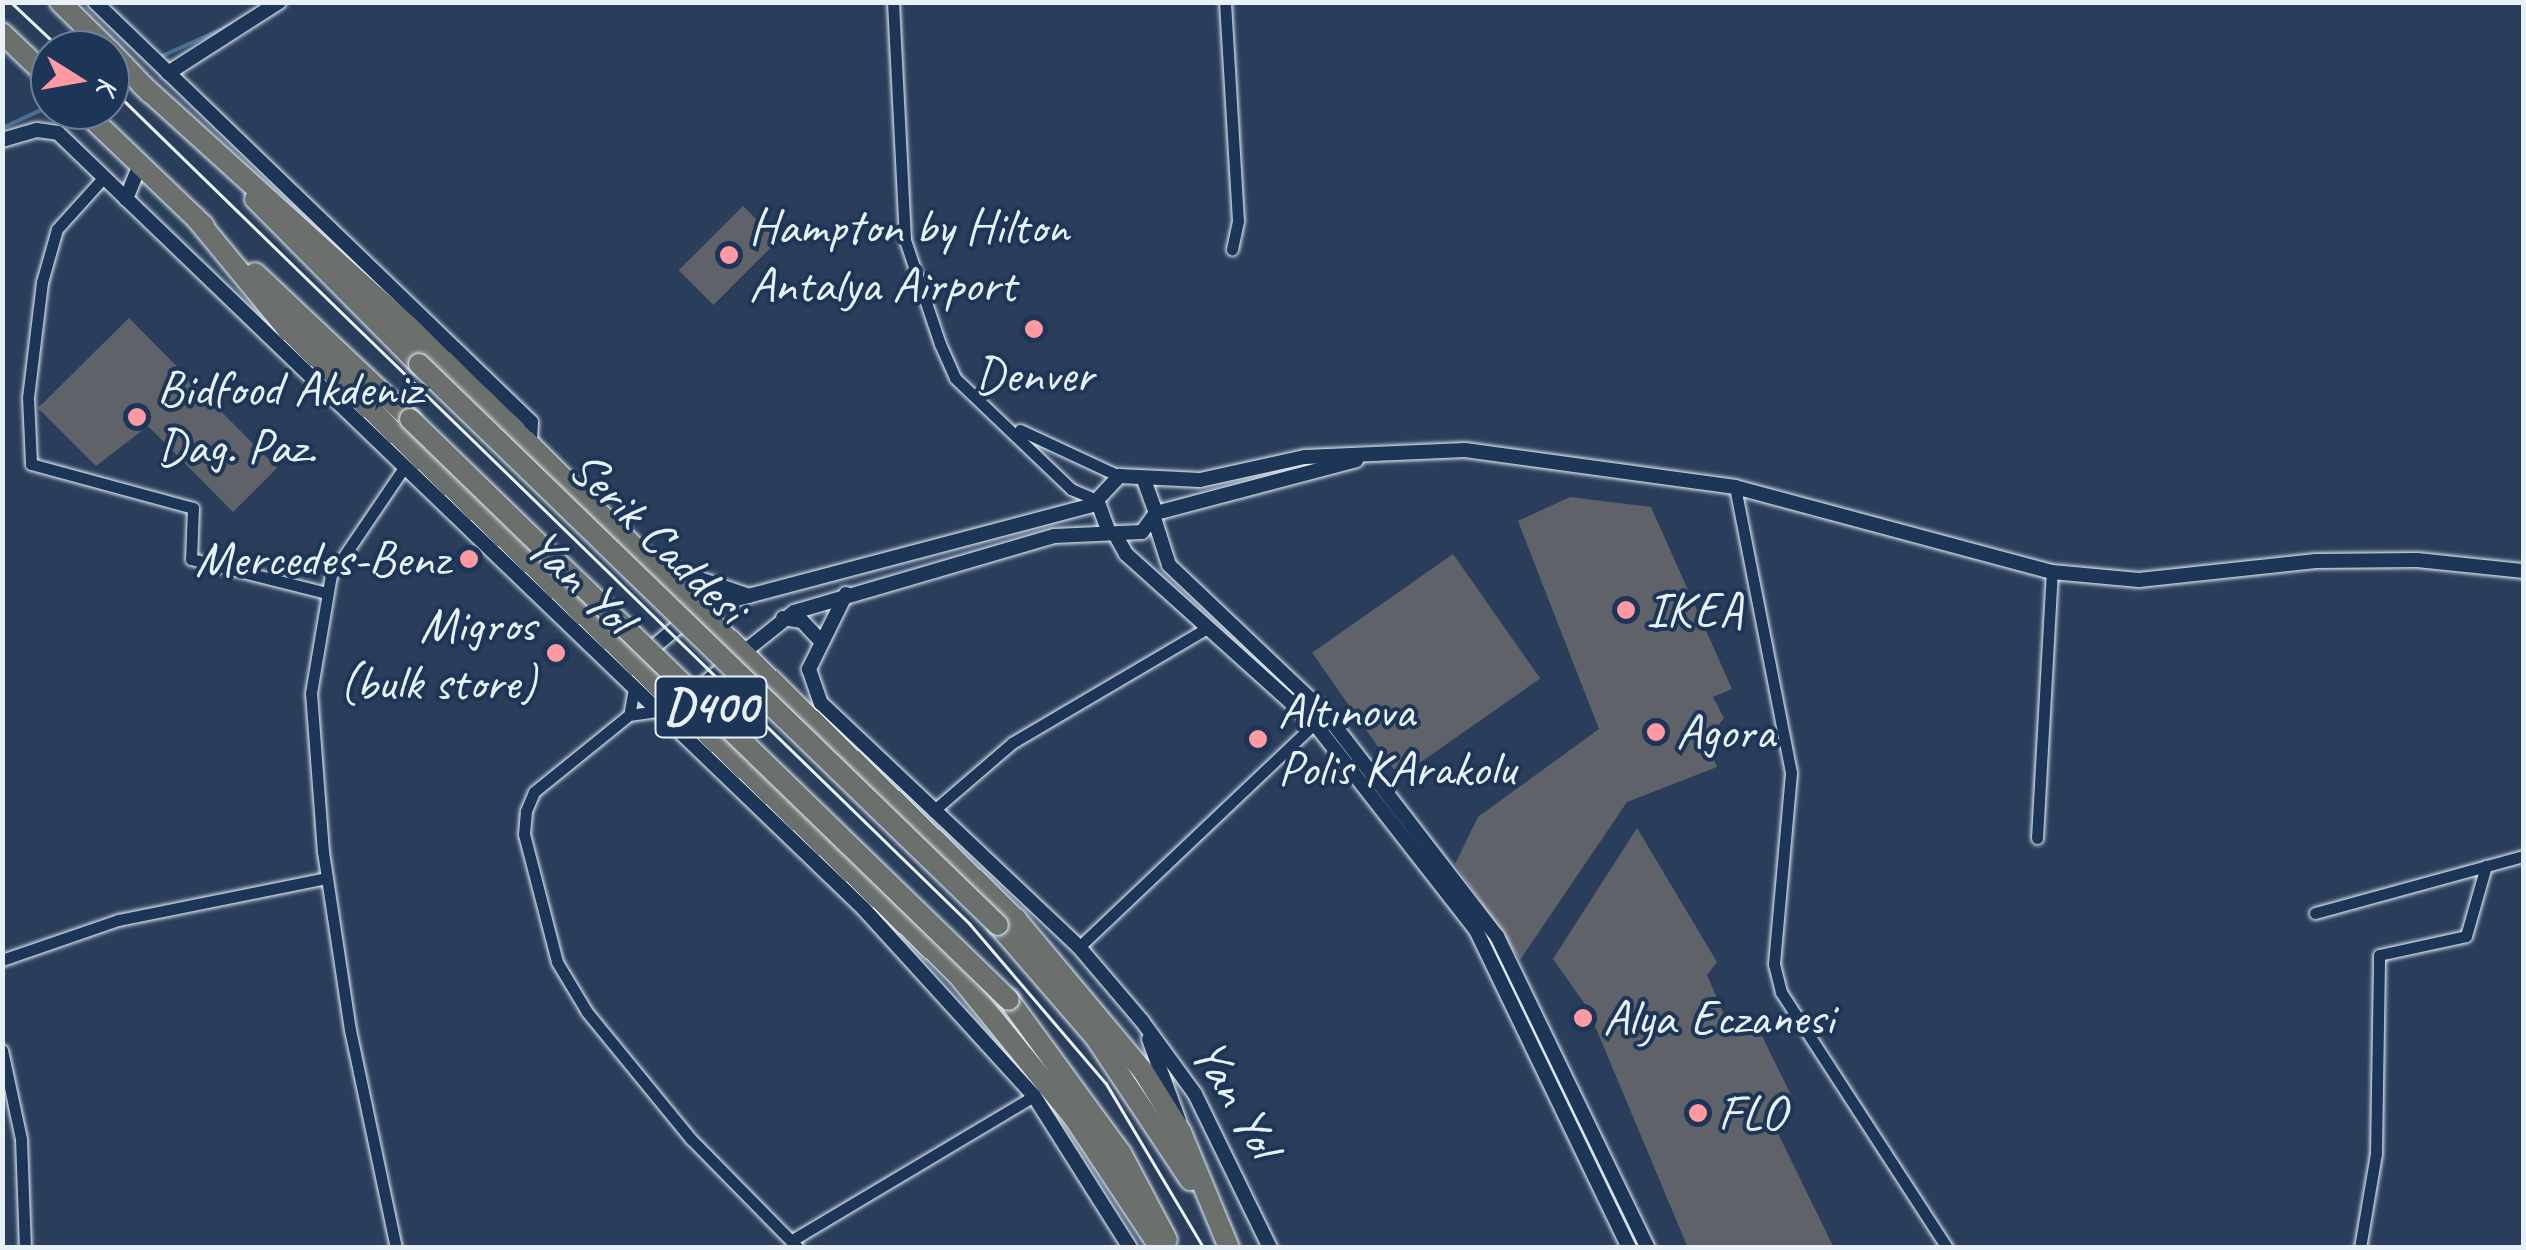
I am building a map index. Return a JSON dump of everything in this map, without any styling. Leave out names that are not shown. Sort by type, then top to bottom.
[{"type":"highway","name":"Serik Caddesi","points":[[60,2],[88,30]]},
{"type":"highway","points":[[2,33],[30,59]]},
{"type":"highway","name":"Serik Caddesi","points":[[130,73],[418,364],[998,926],[1143,1104],[1228,1248]]},
{"type":"highway","points":[[141,84],[201,118],[531,434],[648,560],[893,794],[1097,1007],[1181,1132],[1228,1248]]},
{"type":"highway","name":"Serik Caddesi","points":[[104,130],[410,419],[1009,1000],[1121,1154],[1170,1248]]},
{"type":"highway","points":[[194,216],[340,379],[680,702],[957,974],[1074,1118],[1160,1248]]},
{"type":"street","points":[[95,2],[168,73],[201,118]]},
{"type":"street","points":[[168,73],[279,2]]},
{"type":"street","points":[[893,2],[905,240],[955,378],[1012,426],[1071,488],[1096,502],[1111,532],[1207,628],[1320,718],[1476,930],[1628,1248]]},
{"type":"street","points":[[1226,2],[1238,221],[1232,249]]},
{"type":"street","name":"Yan Yol","points":[[2,140],[50,129],[864,908],[1034,1096],[1130,1248]]},
{"type":"street","points":[[126,199],[140,164]]},
{"type":"street","points":[[104,178],[57,229],[42,282],[28,396],[31,464],[193,508],[191,559],[326,592]]},
{"type":"street","points":[[340,379],[348,412]]},
{"type":"street","points":[[1012,426],[1119,476],[1145,482],[1371,455],[1464,450],[1735,487],[2052,572],[2139,580],[2316,561],[2417,560],[2524,571]]},
{"type":"street","points":[[811,1248],[796,1244],[691,1139],[586,1012],[557,962],[524,834],[526,811],[534,792],[630,716],[680,702],[783,618],[846,594],[1054,536],[1142,532],[1155,516],[1371,455]]},
{"type":"street","points":[[396,1248],[327,878],[311,693],[326,592],[405,466],[446,482]]},
{"type":"street","points":[[630,716],[639,664],[654,640],[699,609],[760,597],[1096,502],[1119,476]]},
{"type":"street","points":[[1145,482],[1169,565],[1320,718],[1443,859],[1514,964],[1648,1248]]},
{"type":"street","points":[[1735,487],[1791,774],[1774,964],[1781,992],[1946,1248]]},
{"type":"street","points":[[648,560],[720,592],[760,597]]},
{"type":"street","points":[[2038,838],[2052,572]]},
{"type":"street","name":"Yan Yol","points":[[846,594],[819,639],[809,669],[821,703],[1079,947],[1196,1094],[1270,1248]]},
{"type":"street","points":[[783,618],[802,621],[819,639]]},
{"type":"street","points":[[893,794],[933,811],[1012,743],[1207,628]]},
{"type":"street","points":[[1079,947],[1320,718]]},
{"type":"street","points":[[2315,913],[2524,856]]},
{"type":"street","points":[[2360,1248],[2376,1153],[2378,955],[2466,936],[2486,866]]},
{"type":"street","points":[[2,960],[118,920],[327,878]]},
{"type":"street","points":[[1148,1031],[1181,1132]]},
{"type":"street","points":[[3,1052],[20,1139],[25,1248]]},
{"type":"street","points":[[796,1244],[1034,1096]]},
{"type":"building","name":"Hampton by Hilton Antalya Airport","points":[[743,206],[778,241],[713,305],[679,270]]},
{"type":"building","name":"Bidfood Akdeniz Dag. Paz.","points":[[129,318],[277,468],[233,512],[148,426],[96,466],[38,408]]},
{"type":"building","name":"Agora","points":[[1570,497],[1651,507],[1732,689],[1713,697],[1724,718],[1706,741],[1717,767],[1627,802],[1520,960],[1455,864],[1478,817],[1599,729],[1518,521]]},
{"type":"building","points":[[1453,554],[1540,679],[1399,777],[1312,653]]},
{"type":"building","name":"Agora","points":[[1637,828],[1717,962],[1707,975],[1733,1035],[1756,1024],[1794,1101],[1769,1115],[1834,1248],[1688,1248],[1587,1007],[1553,959]]},
{"type":"waterway","points":[[160,57],[233,24]]},
{"type":"waterway","points":[[2,128],[30,115]]},
{"type":"tram line","points":[[11,2],[41,30]]},
{"type":"tram line","points":[[130,106],[970,924],[1106,1083],[1204,1248]]},
{"type":"place","name":"Hampton by Hilton Antalya Airport","points":[[729,255]]},
{"type":"place","name":"Denver","points":[[1034,329]]},
{"type":"place","name":"Bidfood Akdeniz Dag. Paz.","points":[[137,417]]},
{"type":"place","name":"Mercedes-Benz","points":[[469,559]]},
{"type":"place","name":"IKEA","points":[[1626,610]]},
{"type":"place","name":"Migros (bulk store)","points":[[556,653]]},
{"type":"place","name":"Agora","points":[[1656,732]]},
{"type":"place","name":"Altınova Polis KArakolu","points":[[1258,739]]},
{"type":"place","name":"Alya Eczanesi","points":[[1583,1018]]},
{"type":"place","name":"FLO","points":[[1698,1113]]}]
